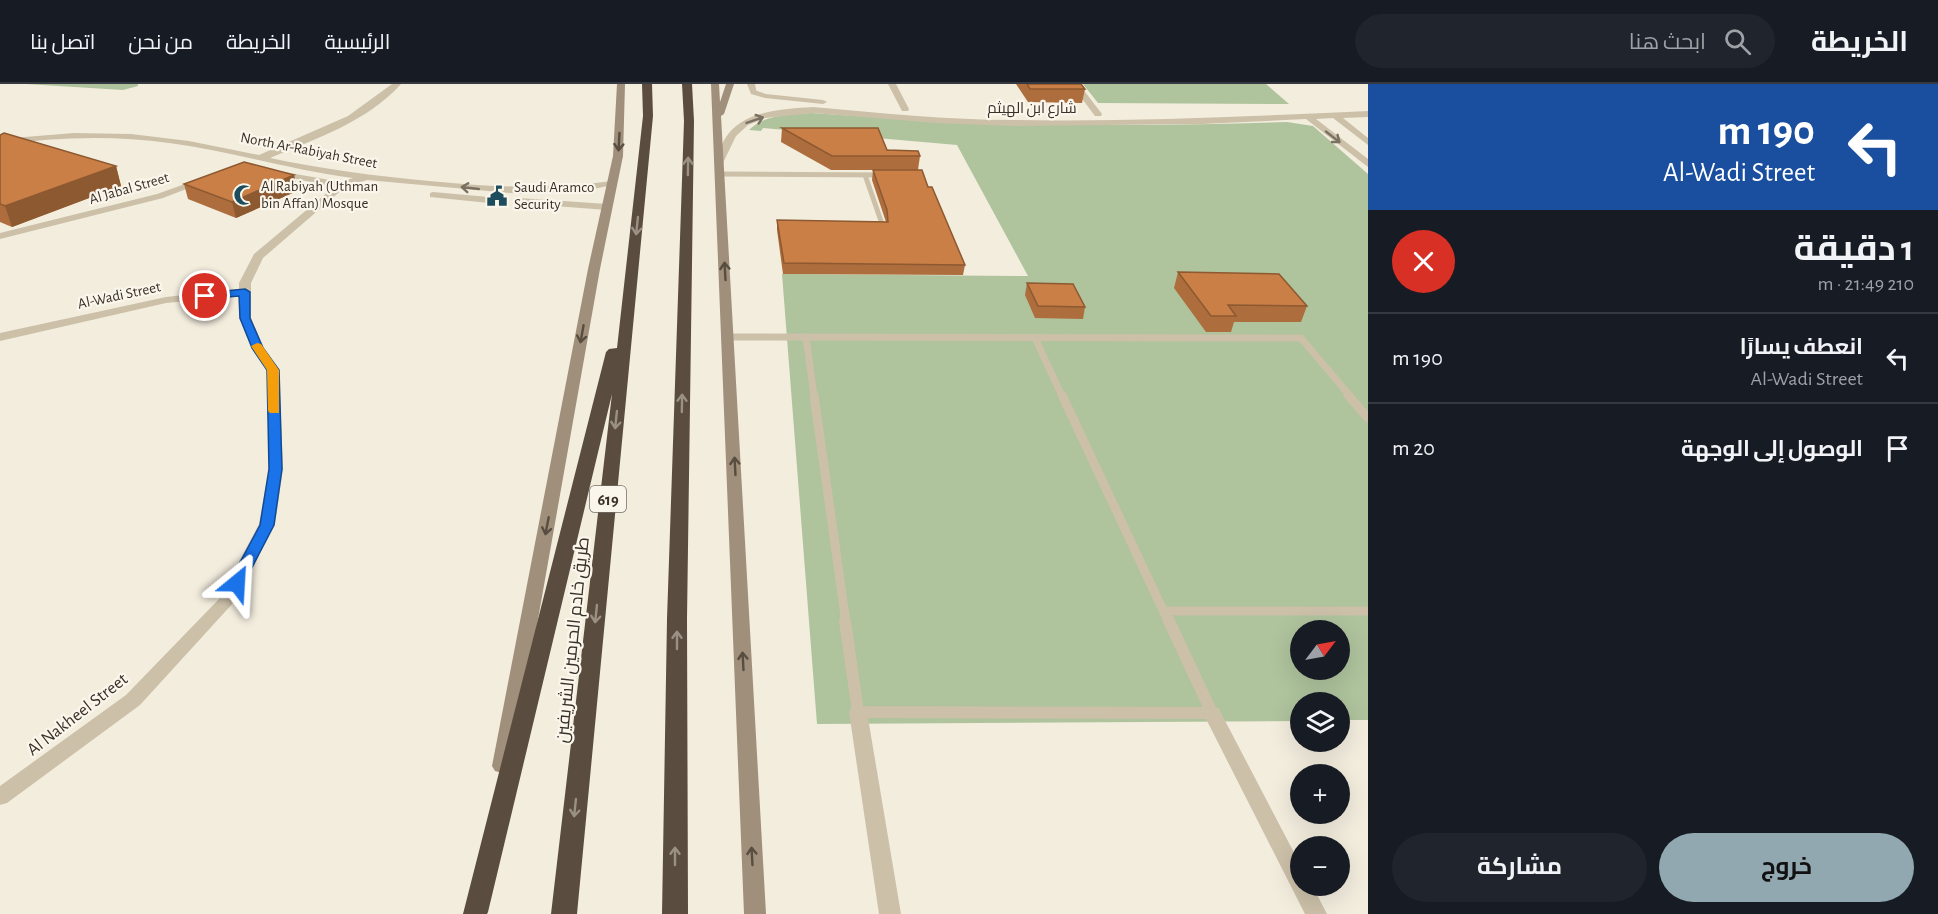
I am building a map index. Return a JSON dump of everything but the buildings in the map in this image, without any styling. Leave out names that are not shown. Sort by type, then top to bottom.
[{"type":"highway","name":"طريق خادم الحرمين الشريفين","points":[[564,914],[648,116],[647,84]]},
{"type":"highway","points":[[675,914],[677,620],[689,121],[687,84]]},
{"type":"highway","points":[[475,913],[631,286]]},
{"type":"main road","points":[[475,913],[618,156],[621,84]]},
{"type":"main road","points":[[715,84],[755,914]]},
{"type":"main road","points":[[717,123],[730,84]]},
{"type":"street","points":[[237,168],[331,127],[380,101],[397,84]]},
{"type":"street","points":[[892,84],[905,109]]},
{"type":"street","points":[[1075,84],[1098,114]]},
{"type":"street","name":"شارع ابن الهيثم","points":[[753,88],[765,96],[905,109],[1011,113]]},
{"type":"street","name":"شارع ابن الهيثم","points":[[720,168],[732,135],[745,123],[764,116],[791,111],[813,110],[936,120],[1013,123],[1309,117],[1368,106]]},
{"type":"street","points":[[1298,110],[1368,164]]},
{"type":"street","name":"شارع ابن الهيثم","points":[[1023,113],[1098,114],[1298,110],[1368,114]]},
{"type":"street","points":[[1333,113],[1368,142]]},
{"type":"street","name":"North Ar-Rabiyah Street","points":[[0,142],[79,135],[149,138],[220,148],[364,178],[502,192],[558,192],[612,184]]},
{"type":"street","name":"North Ar-Rabiyah Street","points":[[0,150],[35,146],[118,143],[167,148],[248,164],[288,176],[342,185],[466,199],[607,207]]},
{"type":"street","name":"Al Jabal Street","points":[[0,236],[160,196],[215,176]]},
{"type":"street","name":"Al Nakheel Street","points":[[0,797],[133,700],[226,602],[267,525],[276,469],[273,370],[258,348],[245,318],[244,283],[258,256],[342,185],[364,178]]},
{"type":"street","name":"Al-Wadi Street","points":[[0,337],[166,300],[245,292]]},
{"type":"street","points":[[858,712],[890,914]]},
{"type":"street","points":[[1212,713],[1290,863]]},
{"type":"street","points":[[1307,896],[1316,914]]},
{"type":"lane","points":[[720,168],[895,175]]},
{"type":"lane","points":[[865,175],[881,221]]},
{"type":"lane","points":[[728,337],[1301,338],[1368,418]]},
{"type":"lane","points":[[806,337],[858,712],[1212,713],[1166,611],[1035,338]]},
{"type":"lane","points":[[1166,611],[1368,611]]},
{"type":"green space","points":[[26,84],[138,84],[138,86],[123,90]]},
{"type":"green space","points":[[1083,84],[1266,84],[1289,104],[1098,103]]},
{"type":"green space","points":[[811,113],[1049,124],[1168,125],[1287,122],[1313,126],[1368,174],[1368,720],[1350,720],[1350,692],[1290,692],[1290,721],[817,724],[782,274],[1028,276],[957,145],[763,128],[761,131],[749,130],[762,121],[786,115]]},
{"type":"slow traffic","points":[[257,346],[273,370],[274,411]]},
{"type":"place","name":"Al Rabiyah (Uthman bin Affan) Mosque","points":[[244,195]]},
{"type":"place","name":"Saudi Aramco Security","points":[[497,196]]},
{"type":"route","points":[[205,296],[245,292],[245,318],[258,348],[273,370],[276,469],[267,525],[237,583]]}]
